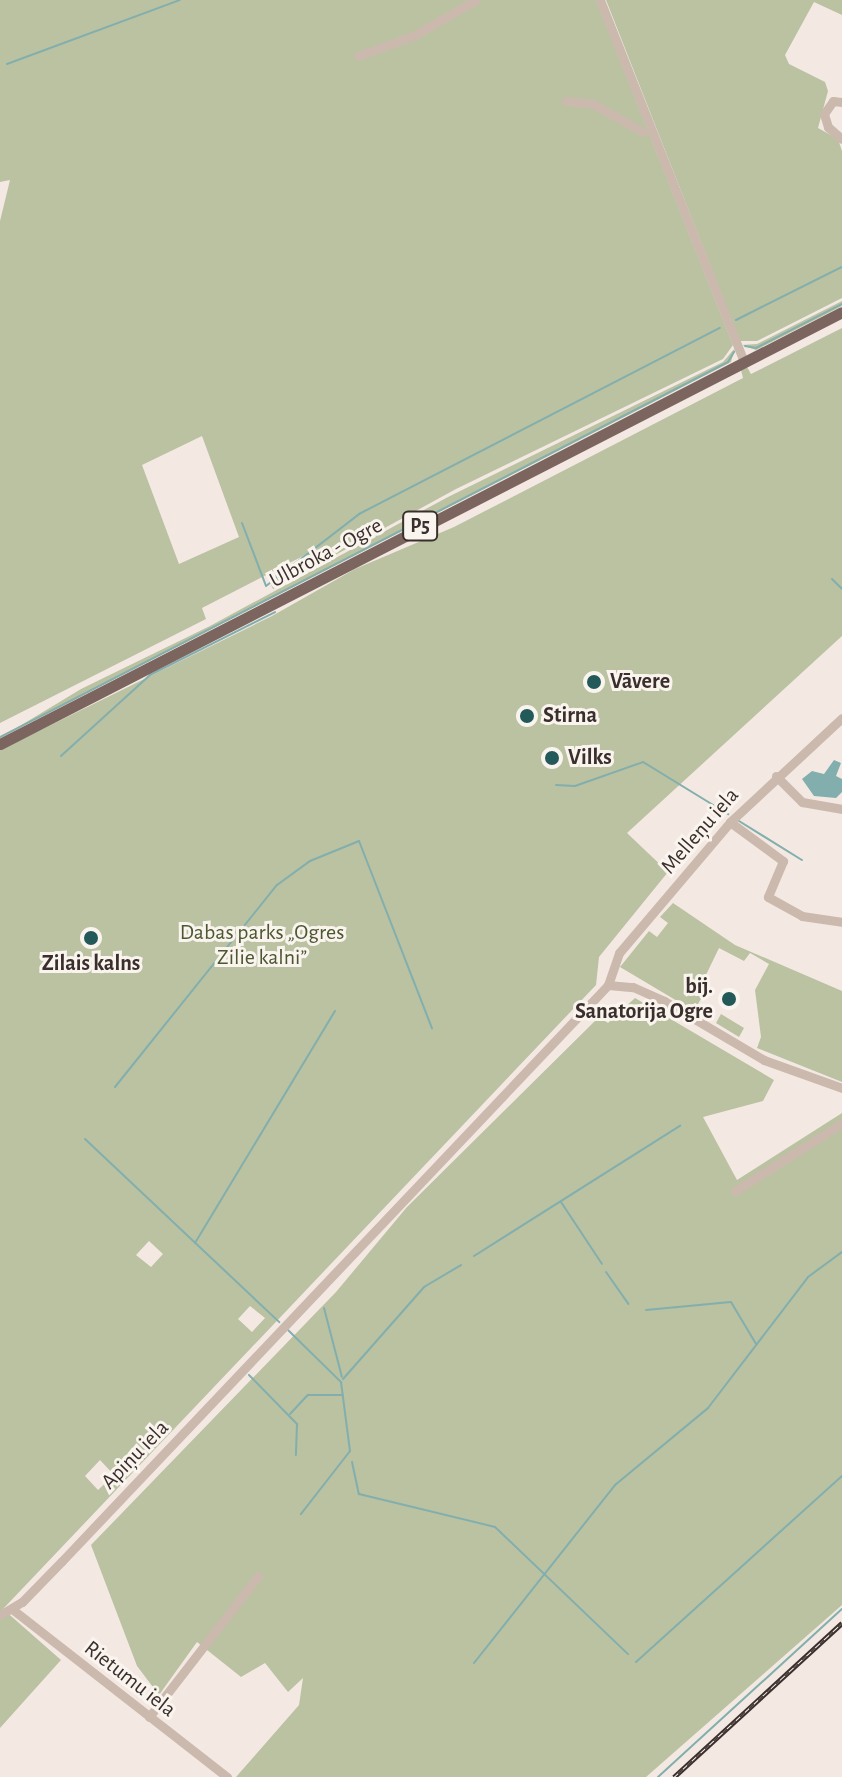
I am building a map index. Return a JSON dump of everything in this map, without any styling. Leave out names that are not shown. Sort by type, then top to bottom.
[{"type":"main road","name":"Ulbroka - Ogre","points":[[0,744],[842,312]]},
{"type":"street","points":[[358,56],[415,35],[476,0]]},
{"type":"street","points":[[600,0],[744,361]]},
{"type":"street","points":[[566,101],[593,104],[643,132]]},
{"type":"street","points":[[842,102],[833,101],[824,114],[828,127],[842,139]]},
{"type":"street","name":"Melleņu iela","points":[[608,985],[619,953],[730,822],[776,776],[842,718]]},
{"type":"street","points":[[776,776],[802,802],[842,809]]},
{"type":"street","points":[[730,822],[783,861],[768,897],[802,916],[842,922]]},
{"type":"street","points":[[608,985],[633,987],[764,1060],[842,1088]]},
{"type":"street","name":"Apiņu iela","points":[[0,1615],[12,1609],[608,985]]},
{"type":"street","points":[[735,1191],[842,1123]]},
{"type":"street","points":[[149,1717],[258,1576]]},
{"type":"street","name":"Rietumu iela","points":[[12,1609],[227,1777]]},
{"type":"green space","points":[[0,0],[596,0],[733,345],[723,359],[456,489],[273,589],[269,580],[305,555],[202,608],[206,619],[0,723],[0,221],[10,180],[0,182]],"holes":[[[202,436],[239,537],[179,564],[142,465]]]},
{"type":"green space","points":[[606,0],[842,0],[842,15],[814,2],[785,55],[789,64],[825,82],[828,91],[818,128],[838,139],[842,151],[842,298],[757,341],[740,341]]},
{"type":"green space","points":[[842,301],[842,306],[756,350],[742,345],[757,344]]},
{"type":"green space","name":"Dabas parks „Ogres Zilie kalni”","points":[[842,328],[842,636],[627,833],[668,872],[599,957],[596,985],[3,1609],[61,1660],[0,1728],[0,750],[272,616],[355,569],[454,527],[743,378],[741,370],[747,367],[751,374]],"holes":[[[149,1241],[163,1254],[151,1267],[136,1255]],[[250,1306],[265,1318],[252,1332],[238,1319]],[[100,1460],[114,1475],[98,1490],[85,1476]]]},
{"type":"green space","points":[[735,348],[731,362],[0,738],[81,689],[210,626],[448,497],[723,362]]},
{"type":"green space","points":[[673,903],[735,945],[842,991],[842,1082],[757,1048],[761,1037],[755,990],[769,964],[750,953],[744,961],[719,948],[704,979],[709,985],[694,1011],[620,967],[649,931],[657,937],[668,923],[660,917]]},
{"type":"green space","points":[[635,998],[774,1080],[763,1101],[703,1117],[737,1180],[842,1113],[842,1605],[646,1777],[236,1777],[299,1705],[303,1678],[288,1692],[265,1663],[241,1677],[197,1642],[159,1695],[137,1666],[91,1545],[336,1292],[407,1207],[599,1017],[608,1023]]},
{"type":"green space","points":[[721,1014],[744,1028],[739,1037],[716,1023]]},
{"type":"water","points":[[834,760],[841,763],[836,776],[842,779],[842,792],[836,798],[814,796],[802,779],[812,771],[824,774]]},
{"type":"waterway","points":[[7,64],[180,0]]},
{"type":"waterway","points":[[736,320],[842,267]]},
{"type":"waterway","points":[[745,346],[756,348],[842,304]]},
{"type":"waterway","points":[[242,523],[266,586],[359,514],[720,328]]},
{"type":"waterway","points":[[0,737],[728,362],[734,352]]},
{"type":"waterway","points":[[832,579],[842,589]]},
{"type":"waterway","points":[[61,756],[150,675],[275,612]]},
{"type":"waterway","points":[[556,785],[575,786],[643,762],[728,814]]},
{"type":"waterway","points":[[739,821],[802,860]]},
{"type":"waterway","points":[[115,1087],[277,885],[310,861],[359,841],[432,1028]]},
{"type":"waterway","points":[[195,1243],[335,1011]]},
{"type":"waterway","points":[[474,1256],[680,1126]]},
{"type":"waterway","points":[[85,1139],[279,1322]]},
{"type":"waterway","points":[[561,1202],[602,1264]]},
{"type":"waterway","points":[[474,1663],[615,1485],[708,1408],[808,1277],[842,1252]]},
{"type":"waterway","points":[[343,1379],[424,1287],[461,1265]]},
{"type":"waterway","points":[[606,1272],[628,1304]]},
{"type":"waterway","points":[[646,1310],[731,1302],[756,1344]]},
{"type":"waterway","points":[[324,1308],[342,1377]]},
{"type":"waterway","points":[[288,1330],[341,1382],[350,1451],[301,1514]]},
{"type":"waterway","points":[[249,1375],[297,1424],[296,1455]]},
{"type":"waterway","points":[[290,1414],[308,1395],[343,1395]]},
{"type":"waterway","points":[[352,1462],[359,1494],[495,1527],[628,1654]]},
{"type":"waterway","points":[[636,1662],[842,1476]]},
{"type":"waterway","points":[[658,1777],[842,1609]]},
{"type":"railway","points":[[674,1777],[842,1623]]},
{"type":"place","name":"Vāvere","points":[[594,682]]},
{"type":"place","name":"Stirna","points":[[527,716]]},
{"type":"place","name":"Vilks","points":[[552,758]]},
{"type":"place","name":"Zilais kalns","points":[[91,938]]},
{"type":"place","name":"bij. Sanatorija Ogre","points":[[729,999]]}]
